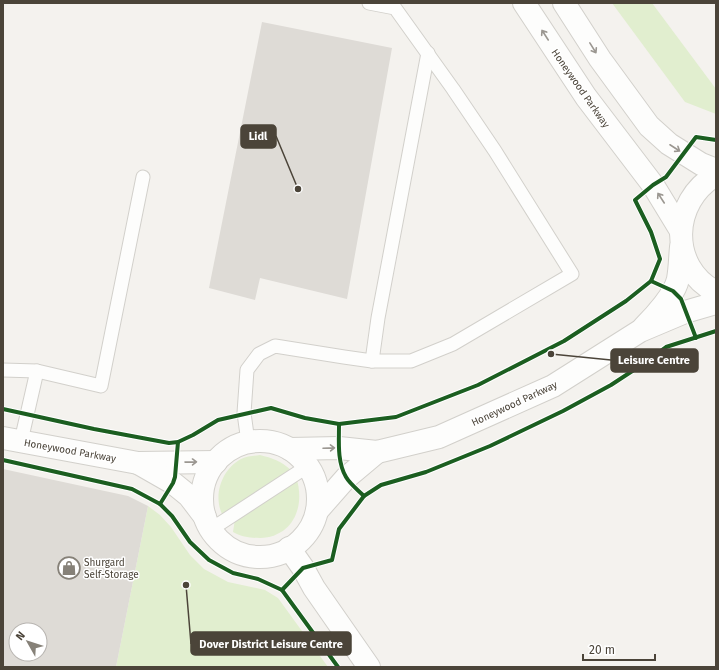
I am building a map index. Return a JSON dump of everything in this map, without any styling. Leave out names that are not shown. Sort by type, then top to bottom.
[{"type":"street","name":"Honeywood Parkway","points":[[524,3],[586,97],[653,185],[681,237],[678,280],[673,291],[654,318],[640,331]]},
{"type":"street","points":[[564,3],[600,59],[650,126],[669,144],[701,164],[716,170]]},
{"type":"street","points":[[715,293],[698,278],[687,262],[681,237],[684,213],[692,196],[706,182],[716,176]]},
{"type":"street","name":"Honeywood Parkway","points":[[290,449],[339,448],[377,452],[439,437],[553,386],[640,331],[685,312],[715,293]]},
{"type":"street","name":"Honeywood Parkway","points":[[12,440],[138,463],[216,462]]},
{"type":"street","points":[[208,524],[202,498],[206,479],[216,462],[230,449],[248,442],[263,441],[277,444],[290,449],[300,457],[308,466],[315,480],[318,495],[317,510]]},
{"type":"street","name":"Honeywood Parkway","points":[[138,463],[172,483],[189,496],[221,543],[236,552],[252,557],[269,557],[300,541],[311,527],[317,510],[346,478],[377,452]]},
{"type":"street","points":[[289,548],[303,568],[314,588],[368,667]]},
{"type":"lane","points":[[248,442],[244,413],[245,381],[247,370],[259,354],[275,346],[344,358],[372,361],[411,361],[446,346],[572,274],[495,151],[428,53],[395,8],[369,3]]},
{"type":"lane","points":[[372,361],[378,318],[428,53]]},
{"type":"lane","points":[[3,370],[37,371],[101,386],[143,177]]},
{"type":"lane","points":[[12,440],[37,371]]},
{"type":"lane","points":[[208,524],[308,466]]},
{"type":"green space","points":[[612,3],[652,3],[716,89],[716,114],[685,102]]},
{"type":"green space","points":[[260,455],[276,460],[291,470],[222,514],[218,499],[224,476],[234,463],[241,459]]},
{"type":"green space","points":[[296,477],[299,488],[298,509],[289,526],[281,532],[260,538],[246,537],[233,532],[235,519]]},
{"type":"green space","points":[[148,506],[160,515],[171,527],[190,555],[204,569],[228,582],[265,590],[278,598],[328,667],[116,667]]},
{"type":"building","points":[[262,22],[392,48],[347,299],[260,278],[255,300],[209,288]]},
{"type":"building","name":"Shurgard Self-Storage","points":[[3,469],[128,496],[148,506],[116,667],[3,667]]},
{"type":"cycle path","points":[[3,409],[94,429],[169,443],[178,442],[193,435],[218,420],[271,408],[305,418],[339,424],[396,417],[478,385],[564,341],[626,301],[651,281],[660,259],[651,232],[635,200],[653,185],[666,177],[696,137],[716,140]]},
{"type":"cycle path","points":[[651,281],[673,291],[681,299],[696,338]]},
{"type":"cycle path","points":[[282,590],[303,568],[332,560],[339,529],[364,496],[381,485],[426,472],[490,446],[563,411],[611,385],[666,347],[716,331]]},
{"type":"cycle path","points":[[339,424],[339,451],[343,471],[350,482],[364,496]]},
{"type":"cycle path","points":[[160,504],[175,477],[178,442]]},
{"type":"cycle path","points":[[3,460],[132,489],[160,504],[172,516],[190,542],[209,560],[233,573],[258,579],[282,590],[338,667]]},
{"type":"place","name":"Lidl","points":[[298,189]]},
{"type":"place","name":"Leisure Centre","points":[[551,354]]},
{"type":"place","name":"Shurgard Self-Storage","points":[[69,568]]},
{"type":"place","name":"Dover District Leisure Centre","points":[[186,585]]}]
